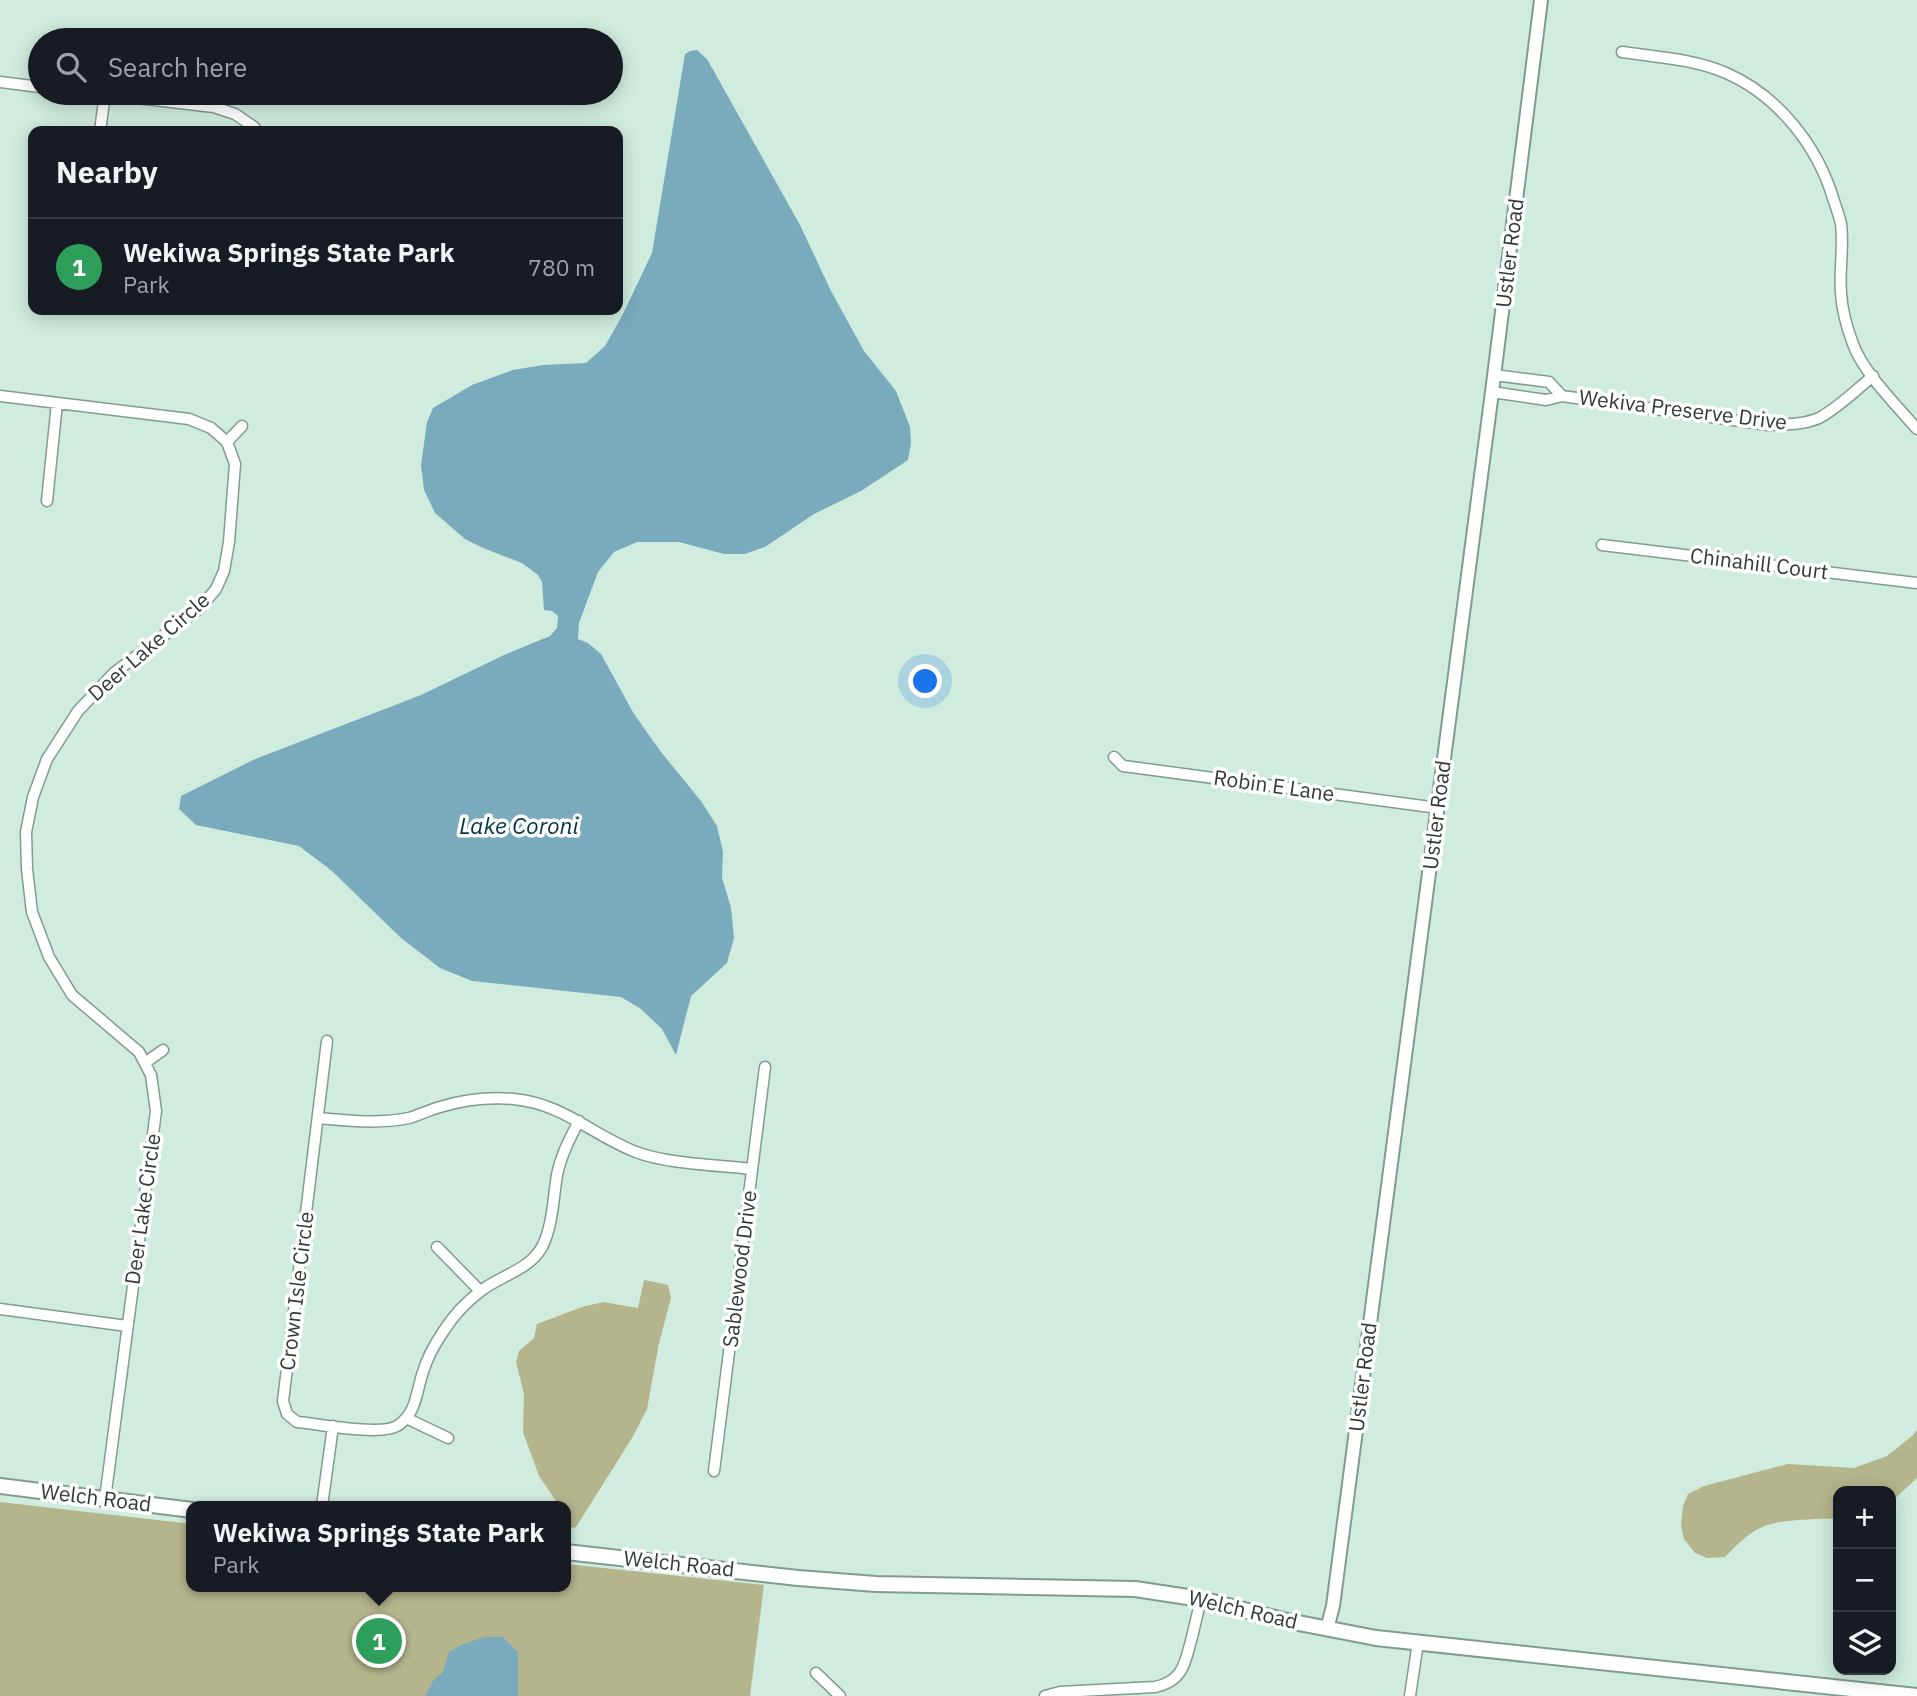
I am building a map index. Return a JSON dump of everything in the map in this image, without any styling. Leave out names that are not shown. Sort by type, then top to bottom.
[{"type":"main road","name":"Welch Road","points":[[0,1486],[186,1509]]},
{"type":"main road","name":"Welch Road","points":[[571,1553],[876,1584],[1135,1589],[1201,1599],[1376,1638],[1911,1695]]},
{"type":"street","name":"Ustler Road","points":[[1328,1629],[1438,808],[1541,0]]},
{"type":"street","points":[[1622,52],[1688,62],[1725,72],[1752,86],[1780,111],[1804,138],[1825,176],[1840,222],[1843,256],[1840,292],[1844,318],[1854,348],[1873,376],[1917,429]]},
{"type":"street","points":[[0,82],[28,85]]},
{"type":"street","points":[[99,105],[100,126]]},
{"type":"street","points":[[198,105],[235,114],[253,126]]},
{"type":"street","name":"Wekiva Preserve Drive","points":[[1494,375],[1549,382],[1562,396]]},
{"type":"street","name":"Wekiva Preserve Drive","points":[[1492,392],[1546,400],[1562,396],[1768,425],[1798,424],[1818,418],[1873,376]]},
{"type":"street","points":[[1528,397],[1530,380]]},
{"type":"street","points":[[0,396],[189,419],[212,428],[228,442],[242,426]]},
{"type":"street","points":[[47,501],[57,403]]},
{"type":"street","name":"Deer Lake Circle","points":[[105,1499],[156,1111],[151,1075],[139,1052],[72,995],[49,957],[32,912],[26,832],[33,797],[47,759],[78,711],[114,673],[200,608],[216,589],[224,571],[230,529],[235,464],[228,442]]},
{"type":"street","name":"Chinahill Court","points":[[1602,545],[1917,583]]},
{"type":"street","name":"Robin E Lane","points":[[1114,757],[1123,765],[1131,767],[1438,808]]},
{"type":"street","name":"Crown Isle Circle","points":[[327,1041],[283,1401],[287,1414],[297,1422],[382,1430],[396,1427],[406,1418]]},
{"type":"street","points":[[145,1063],[163,1050]]},
{"type":"street","name":"Sablewood Drive","points":[[714,1471],[765,1067]]},
{"type":"street","points":[[318,1118],[351,1122],[409,1118],[452,1105],[496,1098],[534,1103],[553,1109],[636,1152],[659,1158],[752,1169]]},
{"type":"street","points":[[448,1438],[406,1418],[414,1406],[421,1376],[441,1334],[458,1311],[480,1291],[534,1259],[543,1245],[557,1173],[564,1149],[579,1121]]},
{"type":"street","points":[[437,1247],[480,1291]]},
{"type":"street","points":[[0,1309],[127,1326]]},
{"type":"street","points":[[323,1501],[333,1426]]},
{"type":"street","points":[[1045,1696],[1060,1692],[1167,1685],[1178,1675],[1185,1663],[1201,1599]]},
{"type":"street","points":[[1410,1696],[1418,1642]]},
{"type":"street","points":[[816,1673],[839,1696]]},
{"type":"green space","points":[[644,1280],[668,1285],[671,1298],[659,1343],[647,1409],[576,1527],[571,1528],[571,1501],[556,1501],[539,1476],[523,1432],[524,1394],[516,1362],[519,1351],[534,1338],[537,1324],[582,1307],[603,1302],[638,1308]]},
{"type":"green space","points":[[1917,1430],[1917,1478],[1896,1497],[1896,1486],[1833,1486],[1833,1518],[1768,1525],[1750,1534],[1725,1557],[1707,1558],[1695,1553],[1684,1539],[1681,1526],[1683,1506],[1688,1494],[1704,1486],[1788,1464],[1854,1468],[1887,1456]]},
{"type":"green space","points":[[0,1502],[186,1523],[186,1592],[571,1592],[571,1565],[764,1585],[750,1696],[0,1696]]},
{"type":"water","name":"Lake Coroni","points":[[697,50],[707,59],[800,225],[831,291],[864,351],[896,391],[910,427],[911,443],[908,460],[861,491],[814,514],[765,547],[745,554],[724,554],[679,542],[637,542],[614,552],[598,572],[579,623],[578,639],[588,643],[601,654],[634,714],[717,826],[723,852],[722,878],[731,908],[734,938],[727,963],[691,996],[676,1055],[662,1029],[641,1009],[621,997],[472,981],[440,968],[401,938],[332,871],[299,846],[196,825],[179,809],[181,796],[253,760],[421,695],[550,636],[557,628],[558,616],[552,611],[544,610],[542,582],[538,575],[522,563],[465,539],[435,513],[424,490],[421,465],[427,422],[433,408],[472,385],[513,370],[543,365],[586,363],[605,346],[652,253],[685,54]]},
{"type":"water","points":[[485,1637],[503,1637],[518,1652],[518,1696],[425,1696],[433,1681],[443,1672],[449,1652]]},
{"type":"place","name":"Wekiwa Springs State Park","points":[[379,1641]]}]
